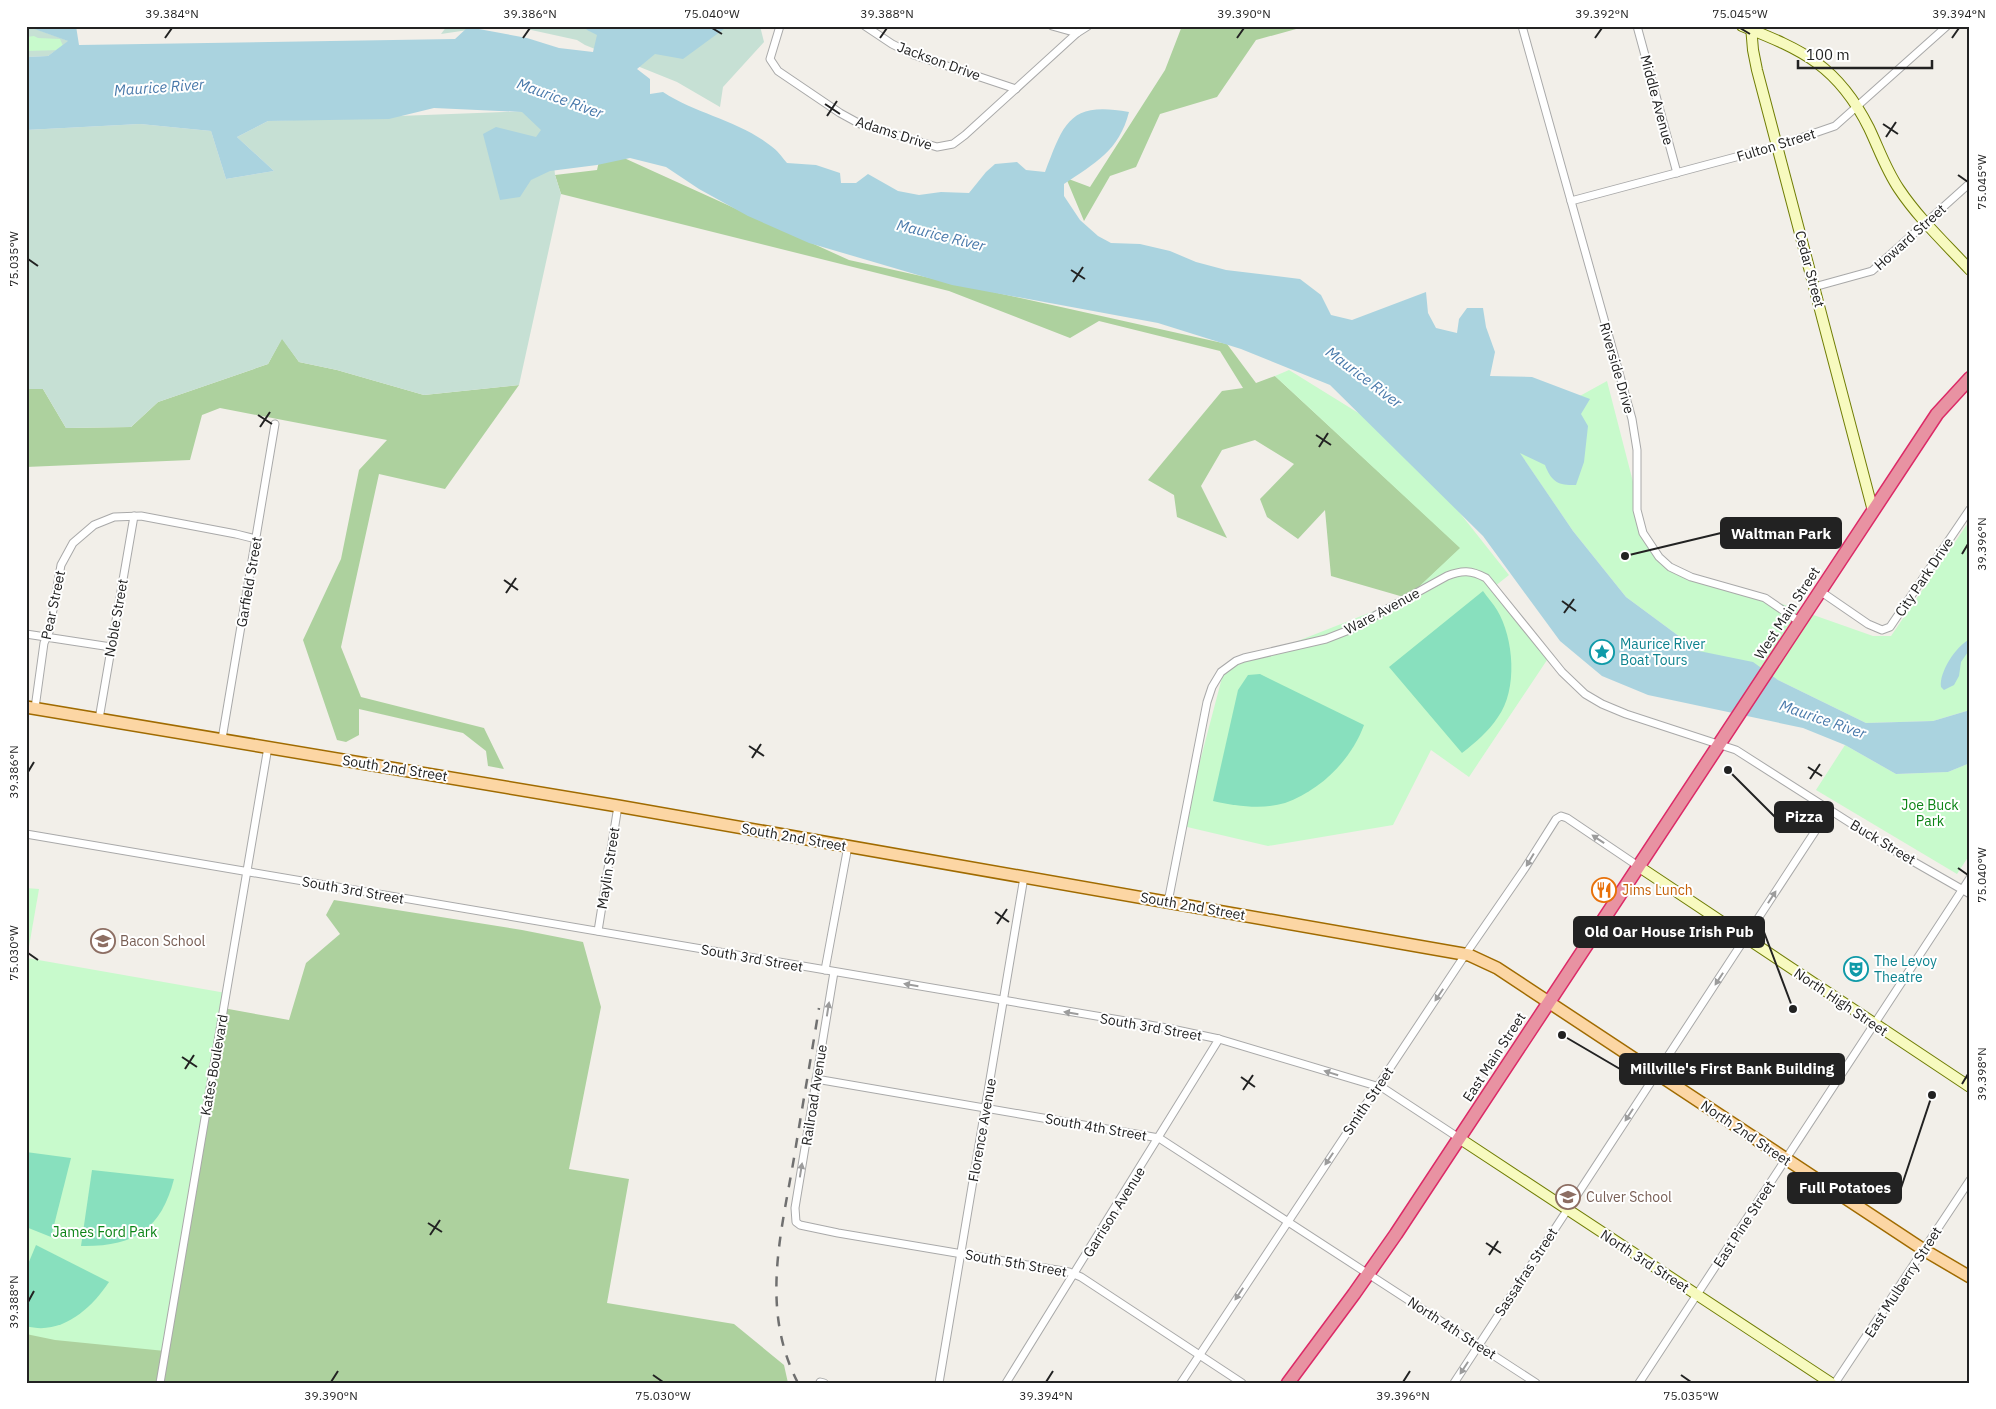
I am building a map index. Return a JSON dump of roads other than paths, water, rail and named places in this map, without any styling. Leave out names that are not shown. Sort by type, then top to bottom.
[{"type":"highway","name":"West Main Street","points":[[1719,744],[1937,414],[1970,378]]},
{"type":"highway","name":"East Main Street","points":[[1288,1383],[1368,1274],[1719,744]]},
{"type":"main road","name":"South 2nd Street","points":[[31,707],[618,806],[1465,954],[1479,958],[1497,968],[1548,1003]]},
{"type":"main road","name":"North 2nd Street","points":[[1548,1003],[1924,1250],[1970,1277]]},
{"type":"street","name":"Adams Drive","points":[[780,26],[770,59],[778,71],[840,113],[860,124],[937,147],[953,144],[1077,33],[1088,26]]},
{"type":"street","name":"Jackson Drive","points":[[865,26],[892,44],[914,55],[1016,89]]},
{"type":"street","points":[[1052,26],[1077,33]]},
{"type":"street","name":"Riverside Drive","points":[[1522,26],[1633,424],[1638,450],[1637,510],[1643,533],[1649,544],[1670,567],[1691,577],[1765,598],[1800,622]]},
{"type":"street","name":"Middle Avenue","points":[[1637,26],[1677,173]]},
{"type":"street","name":"Fulton Street","points":[[1571,201],[1778,146],[1835,126],[1947,26]]},
{"type":"street","points":[[1748,27],[1790,46],[1823,66],[1844,87],[1900,191],[1970,270]]},
{"type":"street","name":"Cedar Street","points":[[1748,27],[1757,70],[1873,511]]},
{"type":"street","name":"Howard Street","points":[[1814,287],[1872,271],[1970,183]]},
{"type":"street","name":"Garfield Street","points":[[222,740],[275,424]]},
{"type":"street","name":"City Park Drive","points":[[1820,591],[1868,624],[1882,630],[1890,627],[1970,509]]},
{"type":"street","name":"Pear Street","points":[[31,707],[61,565],[79,536],[102,520],[134,516],[256,539]]},
{"type":"street","name":"Noble Street","points":[[99,719],[134,516]]},
{"type":"street","name":"Ware Avenue","points":[[1168,902],[1207,702],[1212,687],[1221,672],[1244,658],[1326,639],[1349,630],[1446,576],[1459,571],[1474,572],[1486,578],[1562,672],[1585,694],[1617,710],[1719,744]]},
{"type":"street","points":[[26,634],[111,647]]},
{"type":"street","name":"Buck Street","points":[[1719,744],[1742,754],[1888,847],[1970,894]]},
{"type":"street","name":"Kates Boulevard","points":[[160,1383],[268,747]]},
{"type":"street","name":"Maylin Street","points":[[598,931],[618,806]]},
{"type":"street","name":"Sassafras Street","points":[[1454,1383],[1829,810]]},
{"type":"street","name":"Smith Street","points":[[1181,1383],[1556,819],[1561,816],[1568,818],[1638,866]]},
{"type":"street","name":"South 3rd Street","points":[[26,834],[1003,1002],[1167,1028],[1219,1039],[1378,1086],[1459,1138]]},
{"type":"street","points":[[825,970],[848,846]]},
{"type":"street","name":"North High Street","points":[[1638,866],[1970,1087]]},
{"type":"street","name":"Florence Avenue","points":[[939,1383],[1024,877]]},
{"type":"street","name":"East Pine Street","points":[[1639,1383],[1970,878]]},
{"type":"street","name":"Railroad Avenue","points":[[795,1218],[795,1208],[834,972]]},
{"type":"street","name":"Garrison Avenue","points":[[1006,1383],[1219,1039]]},
{"type":"street","name":"South 4th Street","points":[[816,1079],[1159,1138],[1368,1274]]},
{"type":"street","name":"North 3rd Street","points":[[1459,1138],[1831,1383]]},
{"type":"street","name":"East Mulberry Street","points":[[1835,1383],[1970,1180]]},
{"type":"street","name":"South 5th Street","points":[[795,1218],[800,1225],[1059,1269],[1075,1274],[1242,1383]]},
{"type":"street","name":"North 4th Street","points":[[1368,1274],[1536,1383]]},
{"type":"water","name":"Maurice River","points":[[26,26],[76,26],[79,45],[455,39],[468,27],[527,38],[559,48],[593,52],[597,35],[587,30],[584,26],[728,26],[683,59],[655,54],[637,69],[650,79],[650,94],[663,92],[676,100],[745,130],[773,148],[787,163],[816,165],[840,173],[841,183],[856,183],[868,174],[898,191],[919,195],[941,192],[969,193],[995,164],[1017,162],[1026,170],[1045,172],[1064,129],[1081,113],[1109,109],[1129,112],[1119,137],[1104,155],[1064,184],[1064,196],[1080,220],[1098,236],[1111,243],[1140,244],[1170,251],[1196,262],[1226,270],[1300,279],[1321,295],[1331,315],[1352,320],[1426,292],[1428,313],[1436,328],[1457,333],[1459,319],[1467,308],[1483,308],[1486,327],[1495,352],[1490,376],[1532,377],[1590,399],[1581,414],[1588,426],[1584,462],[1576,485],[1564,485],[1556,481],[1550,475],[1545,465],[1520,453],[1573,531],[1626,597],[1699,651],[1753,662],[1778,680],[1866,723],[1933,721],[1970,710],[1970,763],[1948,772],[1896,774],[1845,745],[1803,728],[1648,695],[1602,676],[1560,641],[1483,536],[1330,385],[1241,349],[1158,323],[952,285],[809,243],[748,216],[699,189],[666,167],[630,158],[597,165],[550,171],[531,180],[520,197],[500,200],[483,134],[496,127],[536,137],[541,130],[522,112],[434,108],[389,119],[268,121],[237,137],[274,171],[226,179],[211,131],[140,124],[26,130],[26,57],[48,56],[68,41]]},
{"type":"water","points":[[1970,639],[1970,649],[1961,662],[1959,676],[1954,685],[1944,690],[1941,687],[1941,681],[1946,667],[1959,647]]},
{"type":"railway","points":[[798,1383],[786,1355],[780,1328],[777,1272],[784,1215],[819,1008]]},
{"type":"place","name":"Waltman Park","points":[[1625,556]]},
{"type":"place","name":"Maurice River Boat Tours","points":[[1602,652]]},
{"type":"place","name":"Pizza","points":[[1728,770]]},
{"type":"place","name":"Jims Lunch","points":[[1604,890]]},
{"type":"place","name":"Bacon School","points":[[103,941]]},
{"type":"place","name":"The Levoy Theatre","points":[[1856,969]]},
{"type":"place","name":"Old Oar House Irish Pub","points":[[1793,1009]]},
{"type":"place","name":"Millville's First Bank Building","points":[[1562,1035]]},
{"type":"place","name":"Full Potatoes","points":[[1932,1095]]},
{"type":"place","name":"Culver School","points":[[1568,1197]]},
{"type":"park label","name":"Joe Buck Park","points":[[1930,814]]},
{"type":"park label","name":"James Ford Park","points":[[105,1232]]}]
